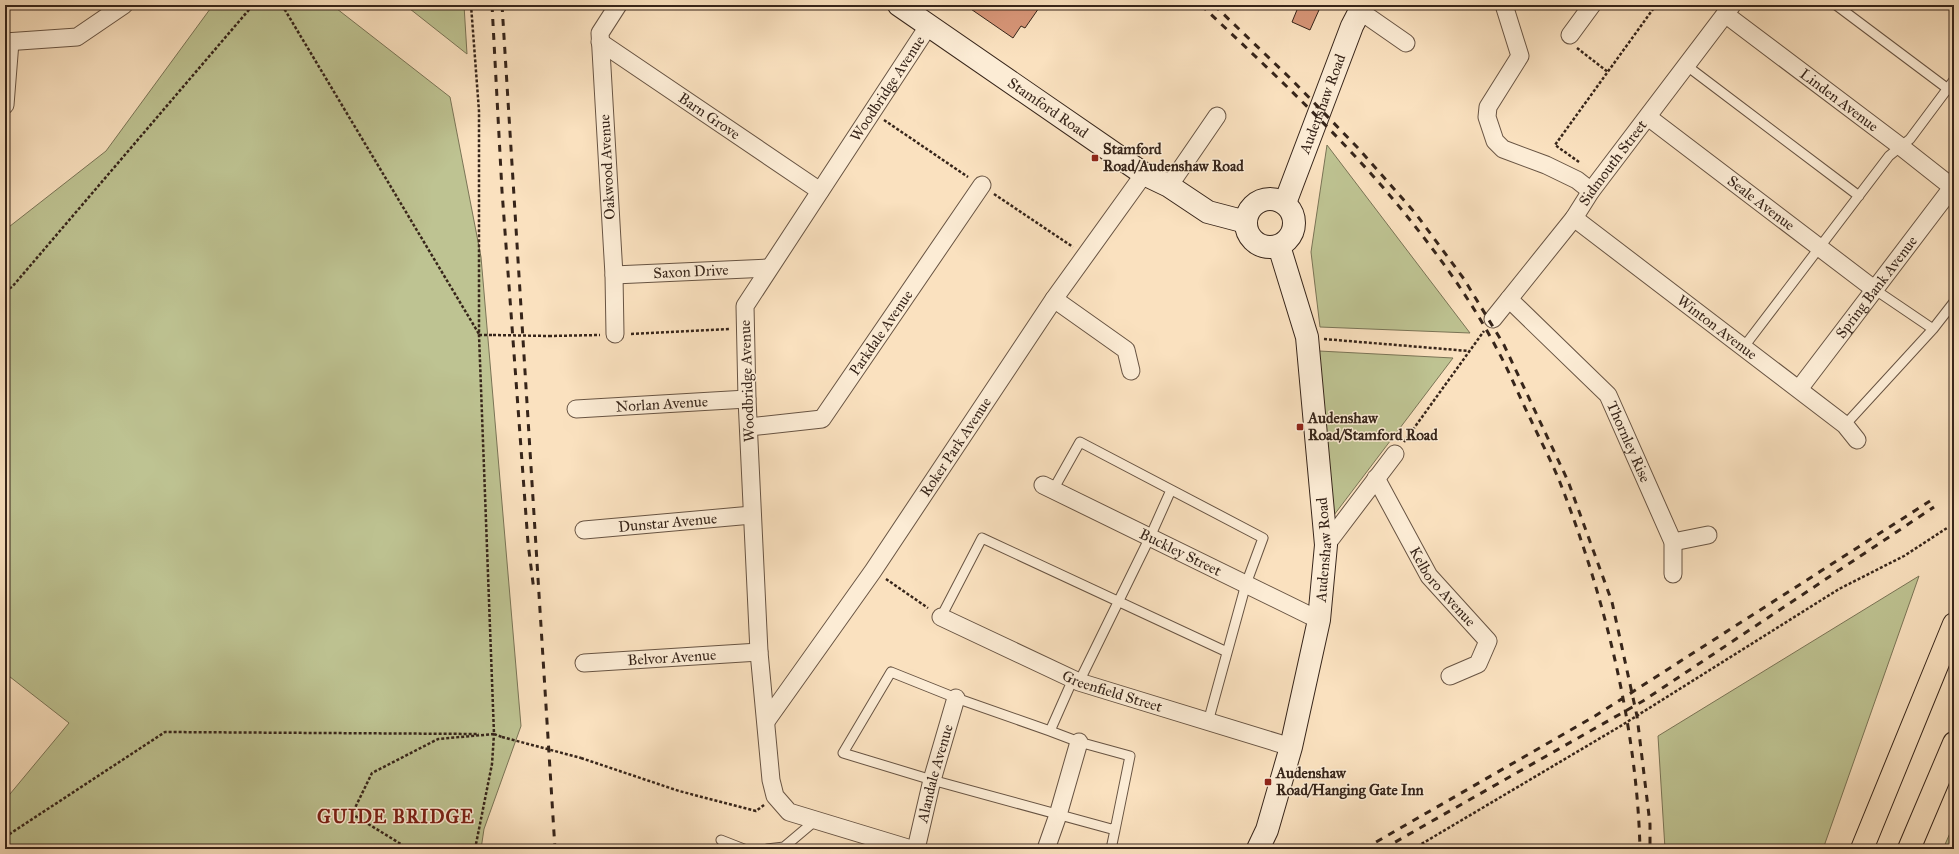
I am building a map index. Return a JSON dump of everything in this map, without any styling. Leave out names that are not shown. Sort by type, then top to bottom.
[{"type":"highway","points":[[1862,849],[1954,624]]},
{"type":"highway","points":[[1909,849],[1954,743]]},
{"type":"main road","name":"Stamford Road","points":[[899,5],[1144,174],[1169,186],[1208,212],[1246,222]]},
{"type":"main road","name":"Audenshaw Road","points":[[1285,203],[1352,26],[1362,8]]},
{"type":"main road","points":[[1276,199],[1285,203],[1294,215],[1295,227],[1289,240],[1279,246],[1268,247],[1257,244],[1249,236],[1246,222],[1251,208],[1261,200],[1276,199]]},
{"type":"main road","name":"Audenshaw Road","points":[[1258,849],[1267,830],[1291,747],[1319,620],[1326,544],[1307,337],[1279,246]]},
{"type":"street","points":[[5,105],[8,42],[77,37],[124,5]]},
{"type":"street","name":"Oakwood Avenue","points":[[615,334],[614,275],[600,32],[618,5]]},
{"type":"street","points":[[1504,5],[1520,56],[1488,107],[1487,117],[1495,141],[1503,150],[1546,165],[1577,180],[1591,191]]},
{"type":"street","points":[[1570,35],[1592,5]]},
{"type":"street","points":[[1362,8],[1406,43]]},
{"type":"street","name":"Sidmouth Street","points":[[1493,319],[1574,218],[1591,191],[1728,10]]},
{"type":"street","name":"Linden Avenue","points":[[1728,10],[1953,186]]},
{"type":"street","name":"Woodbridge Avenue","points":[[775,796],[772,780],[759,652],[749,427],[746,399],[744,328],[745,306],[768,268],[929,25]]},
{"type":"street","name":"Barn Grove","points":[[600,42],[820,191]]},
{"type":"street","points":[[1169,186],[1217,116]]},
{"type":"street","name":"Seale Avenue","points":[[1648,117],[1874,289]]},
{"type":"street","name":"Roker Park Avenue","points":[[767,720],[873,571],[1054,299],[1144,174]]},
{"type":"street","name":"Parkdale Avenue","points":[[749,427],[822,419],[982,186]]},
{"type":"street","name":"Spring Bank Avenue","points":[[1798,389],[1953,186]]},
{"type":"street","name":"Winton Avenue","points":[[1574,218],[1845,425],[1857,440]]},
{"type":"street","name":"Saxon Drive","points":[[614,275],[768,268]]},
{"type":"street","points":[[1054,299],[1126,350],[1131,371]]},
{"type":"street","name":"Thornley Rise","points":[[1509,299],[1608,395],[1673,542],[1673,574]]},
{"type":"street","name":"Norlan Avenue","points":[[576,409],[746,399]]},
{"type":"street","points":[[1326,544],[1395,454]]},
{"type":"street","name":"Kelboro Avenue","points":[[1376,478],[1429,576],[1488,641],[1478,664],[1450,676]]},
{"type":"street","name":"Buckley Street","points":[[1048,487],[1319,620]]},
{"type":"street","name":"Dunstar Avenue","points":[[584,530],[752,515]]},
{"type":"street","points":[[1673,542],[1708,535]]},
{"type":"street","name":"Greenfield Street","points":[[942,617],[1076,680],[1291,747]]},
{"type":"street","name":"Belvor Avenue","points":[[584,663],[759,652]]},
{"type":"street","name":"Alandale Avenue","points":[[916,849],[932,780],[956,698]]},
{"type":"street","points":[[1046,849],[1058,815],[1079,742]]},
{"type":"street","points":[[775,796],[789,812],[911,849]]},
{"type":"lane","points":[[1836,5],[1948,89]]},
{"type":"lane","points":[[1687,66],[1858,196]]},
{"type":"lane","points":[[1744,348],[1858,196],[1890,156],[1910,139],[1954,80]]},
{"type":"lane","points":[[1874,289],[1933,330]]},
{"type":"lane","points":[[1845,425],[1933,330],[1954,302]]},
{"type":"lane","points":[[1048,487],[1080,442],[1263,538],[1246,584],[1208,722]]},
{"type":"lane","points":[[1050,731],[1119,601],[1171,490]]},
{"type":"lane","points":[[942,617],[982,538],[1227,652]]},
{"type":"lane","points":[[1111,849],[1115,830],[1130,756],[1079,742],[956,698],[891,672],[843,753],[932,780],[1115,830]]},
{"type":"lane","points":[[767,849],[784,847],[816,820]]},
{"type":"lane","points":[[721,840],[744,849]]},
{"type":"path","points":[[5,291],[12,287],[253,5]]},
{"type":"path","points":[[282,5],[479,335]]},
{"type":"path","points":[[471,5],[479,111],[479,335],[494,734],[492,764],[475,849]]},
{"type":"path","points":[[1556,144],[1656,5]]},
{"type":"path","points":[[1570,35],[1577,49],[1608,72]]},
{"type":"path","points":[[1395,454],[1493,319]]},
{"type":"path","points":[[479,335],[549,336],[744,328]]},
{"type":"path","points":[[1307,337],[1469,351]]},
{"type":"path","points":[[1413,849],[1592,744],[1838,589],[1904,556],[1947,528]]},
{"type":"path","points":[[873,571],[942,617]]},
{"type":"path","points":[[5,837],[165,732],[494,734],[581,758],[679,791],[756,810],[775,796]]},
{"type":"path","points":[[409,849],[352,814],[372,773],[438,739],[494,734]]},
{"type":"green space","points":[[213,5],[332,5],[450,97],[481,257],[521,726],[484,829],[481,849],[5,849],[5,800],[69,723],[5,673],[5,230],[106,151]]},
{"type":"green space","points":[[405,5],[464,5],[467,54]]},
{"type":"green space","points":[[1327,145],[1470,333],[1320,327],[1311,252]]},
{"type":"green space","points":[[1319,351],[1453,358],[1331,519]]},
{"type":"green space","points":[[1919,576],[1823,849],[1665,849],[1658,736]]},
{"type":"green space","points":[[1954,824],[1954,849],[1943,849]]},
{"type":"building","points":[[965,5],[1041,5],[1025,28],[1021,26],[1013,38]]},
{"type":"building","points":[[1299,5],[1306,5],[1319,10],[1310,30],[1292,22]]},
{"type":"railway","points":[[492,5],[502,191],[528,543],[534,591]]},
{"type":"railway","points":[[502,5],[555,849]]},
{"type":"railway","points":[[1201,5],[1310,109],[1386,191],[1446,267],[1489,334],[1550,459],[1561,485],[1577,528],[1605,618],[1616,664],[1633,757],[1638,803],[1640,849]]},
{"type":"railway","points":[[1214,5],[1292,80],[1358,148],[1416,214],[1464,279],[1504,345],[1568,481],[1612,602],[1637,716],[1650,824],[1650,849]]},
{"type":"railway","points":[[1364,849],[1595,716],[1930,501]]},
{"type":"railway","points":[[1383,849],[1643,701],[1934,507]]},
{"type":"place","name":"Stamford Road/Audenshaw Road","points":[[1095,158]]},
{"type":"place","name":"Audenshaw Road/Stamford Road","points":[[1300,427]]},
{"type":"place","name":"Audenshaw Road/Hanging Gate Inn","points":[[1268,782]]},
{"type":"district","name":"GUIDE BRIDGE","points":[[396,816]]}]
